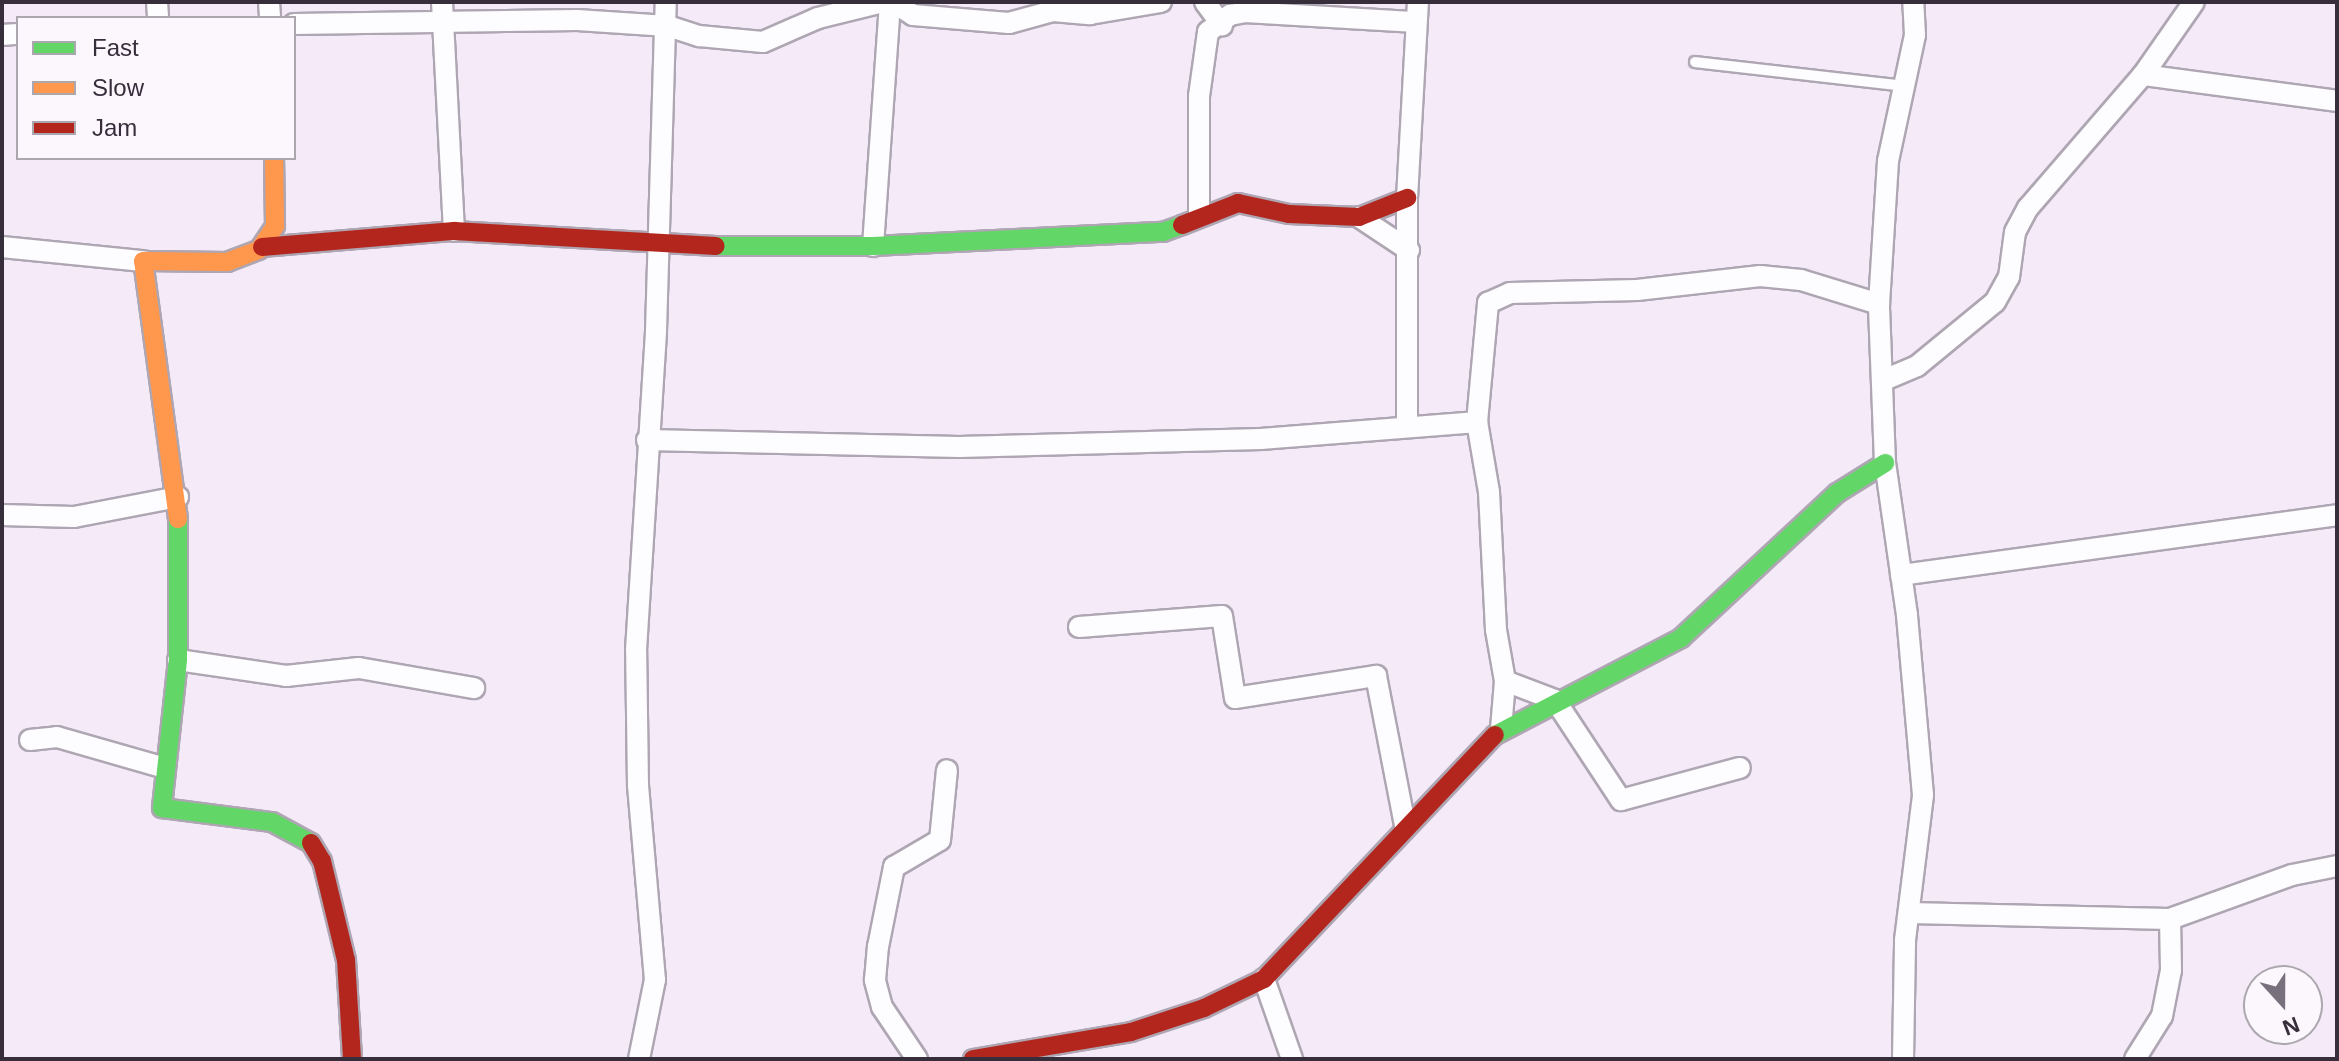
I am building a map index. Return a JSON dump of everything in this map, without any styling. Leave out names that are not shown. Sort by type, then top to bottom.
[{"type":"street","points":[[639,1059],[655,980],[638,785],[636,665],[659,240],[668,26],[666,2]]},
{"type":"street","points":[[296,24],[442,12],[668,26],[699,36],[763,42],[818,18],[883,2]]},
{"type":"street","points":[[873,246],[892,2],[913,15],[1009,23],[1053,11],[1090,14],[1161,2]]},
{"type":"street","points":[[1205,2],[1222,25]]},
{"type":"street","points":[[1903,1059],[1909,913],[1923,795],[1901,575],[1885,463],[1879,304],[1888,161],[1915,35],[1913,2]]},
{"type":"street","points":[[1884,380],[1917,366],[1995,302],[2009,277],[2015,232],[2028,208],[2143,75],[2194,2]]},
{"type":"street","points":[[442,12],[454,231]]},
{"type":"street","points":[[1199,215],[1202,47],[1208,32],[1222,25],[1230,15],[1246,12],[1416,12],[1407,198],[1407,423]]},
{"type":"street","points":[[2143,75],[2337,101]]},
{"type":"street","points":[[262,247],[275,226],[274,160]]},
{"type":"street","points":[[2,247],[143,261],[227,262],[262,247],[454,231],[659,240],[779,250],[983,237],[1152,233],[1238,203],[1289,214],[1359,217],[1407,198]]},
{"type":"street","points":[[1359,217],[1409,250]]},
{"type":"street","points":[[143,261],[178,497],[178,660],[162,808],[272,822],[308,838],[322,861],[337,914],[346,960],[352,1059]]},
{"type":"street","points":[[1501,729],[1505,681],[1496,630],[1489,492],[1477,422],[1488,303],[1500,295],[1637,290],[1760,276],[1801,280],[1879,304]]},
{"type":"street","points":[[647,440],[959,447],[1261,439],[1407,423],[1477,422]]},
{"type":"street","points":[[973,1059],[1131,1032],[1204,1008],[1264,979],[1405,825],[1501,729],[1681,638],[1837,493],[1885,463]]},
{"type":"street","points":[[2,515],[74,517],[178,497]]},
{"type":"street","points":[[1901,575],[2337,515]]},
{"type":"street","points":[[1079,627],[1222,616],[1235,698],[1376,676],[1405,825]]},
{"type":"street","points":[[178,660],[286,676],[359,668],[474,688]]},
{"type":"street","points":[[1505,681],[1555,700],[1621,800],[1740,768]]},
{"type":"street","points":[[30,740],[57,737],[165,768]]},
{"type":"street","points":[[917,1059],[882,1007],[875,980],[878,947],[894,867],[940,840],[947,770]]},
{"type":"street","points":[[1909,913],[2170,919],[2292,875],[2337,866]]},
{"type":"street","points":[[2135,1059],[2162,1016],[2171,970],[2170,919]]},
{"type":"street","points":[[1264,979],[1292,1059]]},
{"type":"lane","points":[[1695,62],[1905,86]]},
{"type":"traffic: fast","points":[[716,246],[873,246],[1163,232],[1182,225]]},
{"type":"traffic: fast","points":[[1495,735],[1681,638],[1837,493],[1885,463]]},
{"type":"traffic: fast","points":[[178,519],[178,660],[162,808],[272,822],[311,843]]},
{"type":"traffic: slow","points":[[178,519],[143,261],[227,262],[259,250],[275,226],[274,160]]},
{"type":"traffic: jam","points":[[1182,225],[1238,203],[1289,214],[1359,217],[1407,198]]},
{"type":"traffic: jam","points":[[262,247],[454,231],[716,246]]},
{"type":"traffic: jam","points":[[973,1059],[1131,1032],[1204,1008],[1264,979],[1495,735]]},
{"type":"traffic: jam","points":[[311,843],[322,861],[346,960],[352,1059]]}]
